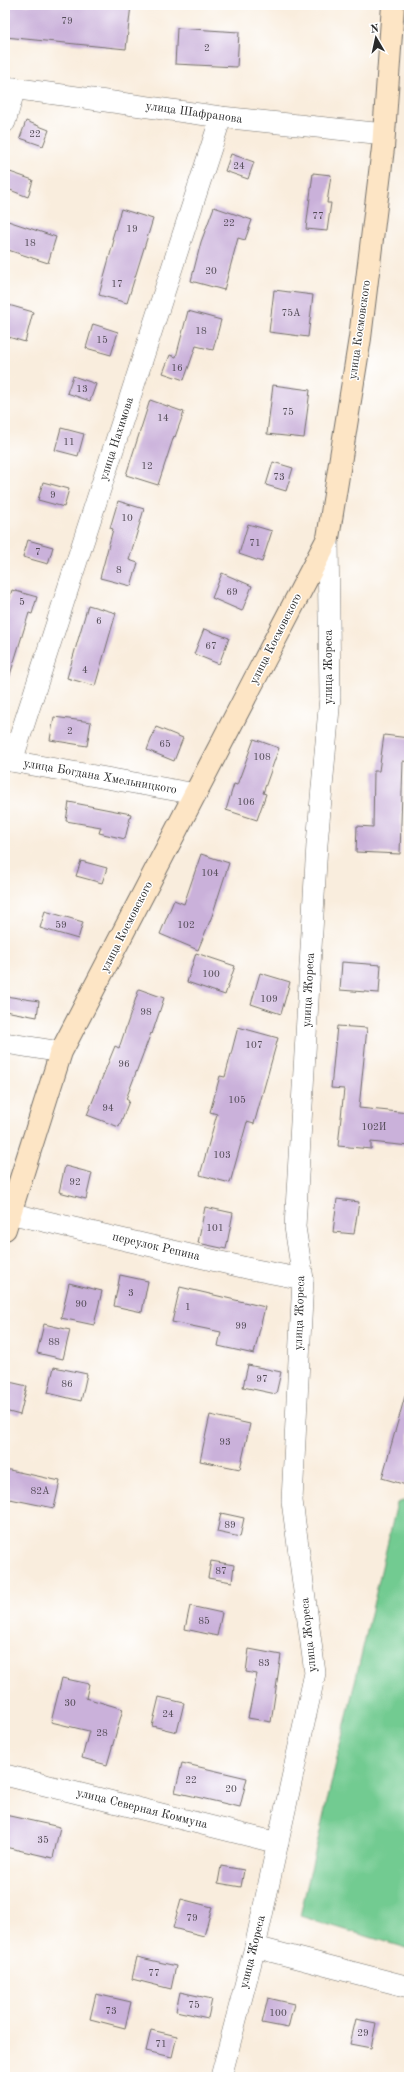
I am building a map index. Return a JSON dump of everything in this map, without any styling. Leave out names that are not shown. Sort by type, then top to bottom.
[{"type":"main road","name":"улица Космовского","points":[[7,1221],[61,1052],[328,538],[360,338],[384,134],[393,5]]},
{"type":"street","name":"улица Шафранова","points":[[10,87],[221,117],[384,134]]},
{"type":"street","points":[[5,122],[10,87]]},
{"type":"street","name":"улица Нахимова","points":[[9,761],[221,117]]},
{"type":"street","name":"улица Жореса","points":[[221,2077],[255,1947],[315,1673],[292,1501],[303,1279],[295,1227],[317,844],[330,697],[328,538]]},
{"type":"street","name":"улица Богдана Хмельницкого","points":[[9,761],[196,794]]},
{"type":"street","points":[[5,1043],[61,1052]]},
{"type":"street","name":"переулок Репина","points":[[7,1221],[303,1279]]},
{"type":"street","name":"улица Северная Коммуна","points":[[5,1775],[278,1843]]},
{"type":"street","points":[[255,1947],[409,1987]]},
{"type":"green space","points":[[409,1499],[409,1949],[300,1916],[397,1503]]},
{"type":"building","points":[[5,5],[131,5],[126,49],[5,37]]},
{"type":"building","points":[[177,28],[239,32],[237,67],[175,64]]},
{"type":"building","points":[[26,121],[49,130],[43,146],[20,138]]},
{"type":"building","points":[[231,154],[254,162],[248,179],[225,171]]},
{"type":"building","points":[[10,172],[33,180],[28,197],[5,188]]},
{"type":"building","points":[[313,173],[331,175],[327,203],[331,203],[327,231],[306,229]]},
{"type":"building","points":[[214,207],[252,220],[245,240],[238,238],[224,290],[191,281],[201,242]]},
{"type":"building","points":[[121,209],[153,219],[127,303],[99,295],[114,240],[112,239]]},
{"type":"building","points":[[5,220],[56,237],[48,263],[5,249]]},
{"type":"building","points":[[274,290],[313,295],[308,337],[269,332]]},
{"type":"building","points":[[5,304],[33,312],[25,342],[5,336]]},
{"type":"building","points":[[188,311],[221,320],[213,350],[196,346],[184,380],[163,373],[170,355],[176,357]]},
{"type":"building","points":[[93,324],[118,332],[111,355],[86,348]]},
{"type":"building","points":[[73,376],[96,384],[90,401],[67,393]]},
{"type":"building","points":[[273,385],[310,390],[304,438],[267,434]]},
{"type":"building","points":[[150,400],[184,412],[175,437],[174,436],[158,485],[126,475]]},
{"type":"building","points":[[61,428],[84,434],[78,456],[55,450]]},
{"type":"building","points":[[273,462],[293,468],[286,491],[266,485]]},
{"type":"building","points":[[43,482],[69,489],[64,507],[38,500]]},
{"type":"building","points":[[118,501],[144,509],[129,560],[138,563],[131,586],[100,578],[113,529],[110,528]]},
{"type":"building","points":[[248,524],[272,531],[262,562],[239,554]]},
{"type":"building","points":[[28,540],[53,547],[48,564],[23,557]]},
{"type":"building","points":[[222,573],[252,586],[242,611],[212,598]]},
{"type":"building","points":[[12,590],[37,597],[32,614],[29,613],[9,678],[5,678],[5,614]]},
{"type":"building","points":[[88,605],[116,613],[95,686],[67,678]]},
{"type":"building","points":[[204,629],[229,638],[219,664],[194,654]]},
{"type":"building","points":[[54,717],[91,722],[87,746],[50,740]]},
{"type":"building","points":[[156,727],[183,738],[174,761],[147,750]]},
{"type":"building","points":[[384,735],[409,738],[409,762],[403,761],[400,854],[356,852],[357,826],[373,827],[374,771],[379,771]]},
{"type":"building","points":[[254,739],[279,748],[263,793],[266,794],[257,820],[226,810],[234,784],[237,785]]},
{"type":"building","points":[[69,802],[131,814],[125,839],[99,833],[101,827],[66,821]]},
{"type":"building","points":[[201,854],[229,863],[212,916],[198,950],[160,934],[174,900],[184,904]]},
{"type":"building","points":[[81,861],[107,868],[102,883],[76,876]]},
{"type":"building","points":[[45,911],[83,922],[78,939],[40,928]]},
{"type":"building","points":[[196,953],[235,966],[225,995],[187,982]]},
{"type":"building","points":[[342,962],[381,965],[379,993],[340,990]]},
{"type":"building","points":[[260,973],[290,982],[281,1014],[251,1004]]},
{"type":"building","points":[[139,989],[164,998],[152,1034],[151,1033],[126,1099],[129,1101],[119,1127],[87,1115],[115,1046],[119,1048]]},
{"type":"building","points":[[5,996],[39,1001],[37,1017],[5,1011]]},
{"type":"building","points":[[337,1026],[367,1028],[359,1108],[409,1113],[409,1146],[371,1142],[371,1149],[338,1146],[344,1089],[331,1088]]},
{"type":"building","points":[[238,1027],[278,1038],[254,1124],[247,1122],[230,1183],[200,1175],[217,1114],[210,1112],[220,1076],[225,1077]]},
{"type":"building","points":[[65,1166],[92,1173],[86,1199],[59,1192]]},
{"type":"building","points":[[337,1199],[359,1202],[354,1234],[333,1232]]},
{"type":"building","points":[[205,1207],[233,1213],[226,1249],[198,1243]]},
{"type":"building","points":[[120,1275],[148,1281],[142,1312],[114,1306]]},
{"type":"building","points":[[69,1283],[102,1291],[94,1325],[61,1318]]},
{"type":"building","points":[[180,1287],[265,1307],[254,1354],[218,1346],[221,1332],[172,1322]]},
{"type":"building","points":[[44,1324],[70,1330],[63,1359],[37,1353]]},
{"type":"building","points":[[248,1365],[281,1372],[276,1394],[243,1387]]},
{"type":"building","points":[[54,1367],[87,1374],[81,1401],[48,1393]]},
{"type":"building","points":[[5,1381],[27,1386],[20,1415],[5,1411]]},
{"type":"building","points":[[405,1396],[409,1396],[409,1476],[406,1485],[382,1478]]},
{"type":"building","points":[[210,1415],[250,1424],[240,1469],[200,1461]]},
{"type":"building","points":[[5,1469],[60,1481],[54,1508],[5,1498]]},
{"type":"building","points":[[221,1513],[244,1518],[240,1537],[217,1532]]},
{"type":"building","points":[[211,1561],[234,1565],[232,1582],[208,1578]]},
{"type":"building","points":[[190,1606],[222,1613],[217,1636],[185,1629]]},
{"type":"building","points":[[249,1649],[281,1655],[271,1722],[248,1718],[257,1674],[246,1672]]},
{"type":"building","points":[[62,1678],[89,1684],[86,1698],[123,1709],[107,1765],[82,1758],[89,1731],[51,1722]]},
{"type":"building","points":[[159,1697],[184,1703],[177,1732],[152,1726]]},
{"type":"building","points":[[182,1763],[247,1778],[240,1807],[175,1792]]},
{"type":"building","points":[[5,1815],[60,1827],[53,1858],[5,1847]]},
{"type":"building","points":[[221,1866],[244,1870],[241,1887],[218,1883]]},
{"type":"building","points":[[181,1899],[212,1907],[204,1936],[173,1928]]},
{"type":"building","points":[[137,1957],[176,1966],[171,1989],[132,1979]]},
{"type":"building","points":[[180,1992],[212,1999],[208,2018],[176,2011]]},
{"type":"building","points":[[96,1994],[131,2002],[125,2028],[90,2019]]},
{"type":"building","points":[[268,1998],[294,2004],[288,2028],[262,2023]]},
{"type":"building","points":[[356,2019],[376,2023],[371,2048],[350,2044]]},
{"type":"building","points":[[151,2030],[177,2036],[172,2057],[146,2051]]}]
